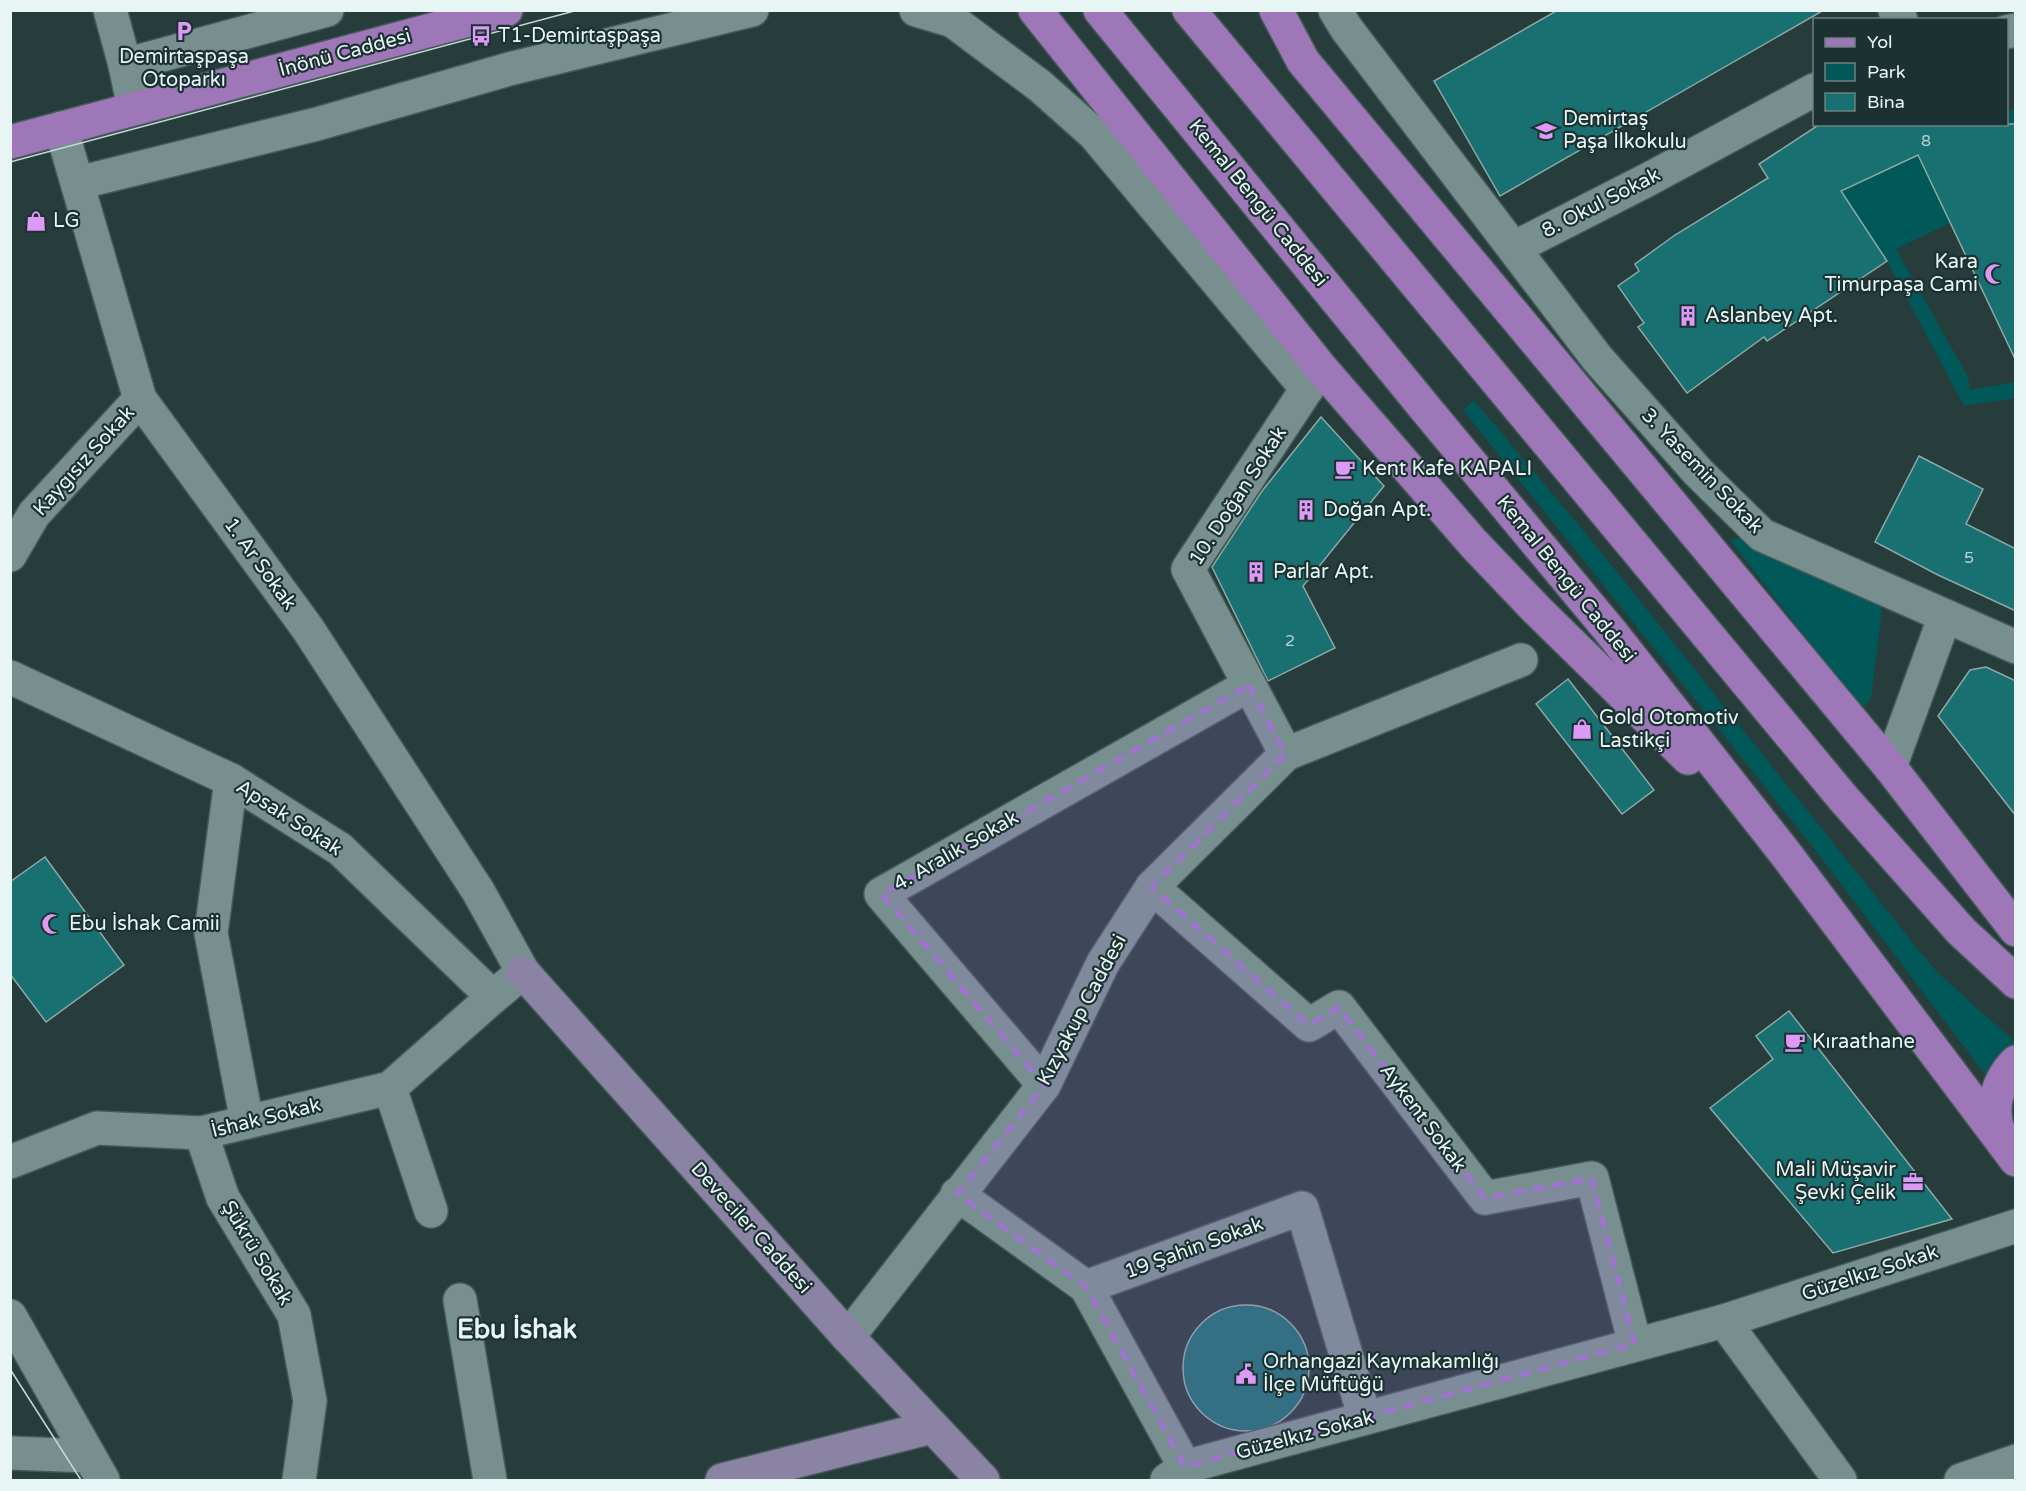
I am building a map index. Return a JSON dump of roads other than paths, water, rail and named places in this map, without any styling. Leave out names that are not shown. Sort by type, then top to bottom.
[{"type":"main road","name":"İnönü Caddesi","points":[[10,142],[506,10]]},
{"type":"main road","points":[[1035,10],[1314,378],[1529,602],[1785,853]]},
{"type":"main road","name":"Kemal Bengü Caddesi","points":[[1100,10],[1611,632],[1785,853],[2012,1156]]},
{"type":"main road","points":[[1189,10],[1843,798],[1961,931],[2016,982]]},
{"type":"main road","points":[[1276,10],[1303,61],[1890,767],[2016,930]]},
{"type":"main road","name":"Deveciler Caddesi","points":[[523,972],[848,1337],[982,1480]]},
{"type":"main road","points":[[2012,1156],[1999,1133],[1994,1112],[1997,1091],[2006,1071],[2016,1062]]},
{"type":"main road","points":[[722,1480],[932,1427]]},
{"type":"street","points":[[110,10],[134,108]]},
{"type":"street","points":[[125,64],[327,10]]},
{"type":"street","points":[[78,183],[317,124],[509,69],[752,10]]},
{"type":"street","points":[[916,10],[953,21],[1040,86],[1094,134],[1314,378]]},
{"type":"street","name":"3. Yasemin Sokak","points":[[1335,10],[1360,47],[1597,358],[1698,472],[1762,535],[2016,647]]},
{"type":"street","name":"8. Okul Sokak","points":[[1514,248],[1813,91]]},
{"type":"street","name":"1. Ar Sokak","points":[[61,128],[140,399],[308,629],[478,891],[523,972]]},
{"type":"street","name":"10. Doğan Sokak","points":[[1286,754],[1188,569],[1314,378]]},
{"type":"street","name":"Kaygısız Sokak","points":[[10,555],[34,513],[140,399]]},
{"type":"street","points":[[1890,767],[1945,616]]},
{"type":"street","name":"Kızyakup Caddesi","points":[[848,1337],[1044,1085],[1103,963],[1152,887],[1286,754],[1521,660]]},
{"type":"street","name":"Apsak Sokak","points":[[10,678],[231,780],[340,849],[493,998]]},
{"type":"street","name":"4. Aralık Sokak","points":[[1044,1085],[881,894],[1249,685]]},
{"type":"street","points":[[231,780],[211,933],[247,1122]]},
{"type":"street","name":"Aykent Sokak","points":[[1152,887],[1309,1024],[1339,1007],[1485,1198],[1592,1178],[1635,1344]]},
{"type":"street","points":[[493,998],[523,972]]},
{"type":"street","name":"İshak Sokak","points":[[10,1162],[96,1128],[201,1133],[390,1088],[493,998]]},
{"type":"street","points":[[390,1088],[431,1211]]},
{"type":"street","name":"Şükrü Sokak","points":[[201,1133],[223,1198],[294,1315],[310,1401],[299,1480]]},
{"type":"street","points":[[957,1194],[1086,1287],[1176,1474]]},
{"type":"street","name":"19 Şahin Sokak","points":[[1086,1287],[1302,1208],[1365,1418]]},
{"type":"street","name":"Güzelkız Sokak","points":[[1176,1474],[1365,1418],[1724,1321],[2016,1226]]},
{"type":"street","points":[[460,1300],[490,1480]]},
{"type":"street","points":[[10,1316],[96,1468]]},
{"type":"street","points":[[1724,1321],[1840,1480]]},
{"type":"street","points":[[10,1452],[96,1468]]},
{"type":"street","points":[[1961,1480],[2016,1461]]},
{"type":"tram line","points":[[10,162],[578,10]]},
{"type":"tram line","points":[[10,1369],[81,1480]]},
{"type":"place","name":"Demirtaşpaşa Otoparkı","points":[[184,31]]},
{"type":"place","name":"T1-Demirtaşpaşa","points":[[481,36]]},
{"type":"place","name":"Demirtaş Paşa İlkokulu","points":[[1546,131]]},
{"type":"place","name":"LG","points":[[36,221]]},
{"type":"place","name":"Kara Timurpaşa Cami","points":[[1995,274]]},
{"type":"place","name":"Aslanbey Apt.","points":[[1688,316]]},
{"type":"place","name":"Kent Kafe KAPALI","points":[[1345,469]]},
{"type":"place","name":"Doğan Apt.","points":[[1306,510]]},
{"type":"place","name":"Parlar Apt.","points":[[1256,572]]},
{"type":"place","name":"Gold Otomotiv Lastikçi","points":[[1582,729]]},
{"type":"place","name":"Ebu İshak Camii","points":[[52,924]]},
{"type":"place","name":"Kıraathane","points":[[1795,1042]]},
{"type":"place","name":"Mali Müşavir Şevki Çelik","points":[[1913,1182]]},
{"type":"place","name":"Orhangazi Kaymakamlığı İlçe Müftüğü","points":[[1246,1374]]},
{"type":"district","name":"Ebu İshak","points":[[517,1329]]}]
